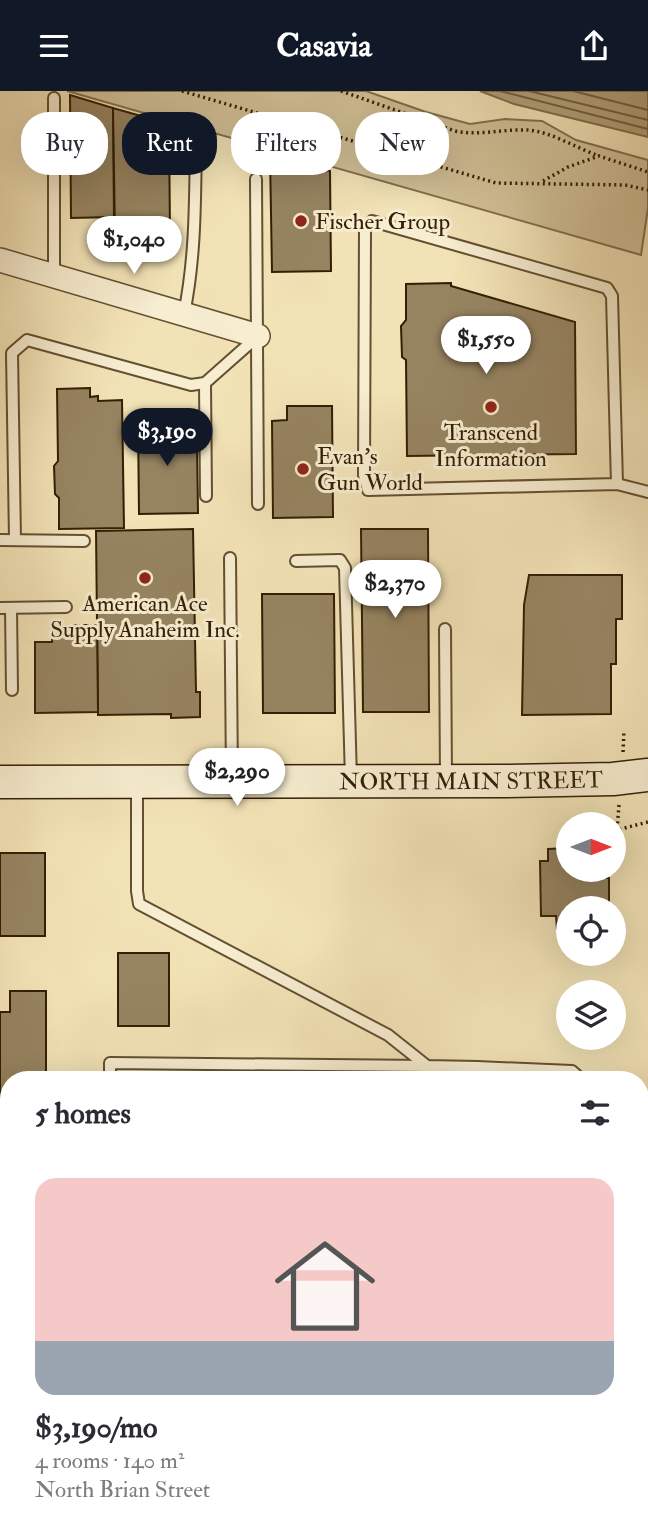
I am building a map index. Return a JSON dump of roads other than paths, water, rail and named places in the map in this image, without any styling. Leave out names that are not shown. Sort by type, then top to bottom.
[{"type":"main road","name":"NORTH MAIN STREET","points":[[0,782],[446,782],[613,779],[648,775]]},
{"type":"street","points":[[0,260],[258,336]]},
{"type":"lane","points":[[54,98],[54,276]]},
{"type":"lane","points":[[184,314],[191,276],[196,175]]},
{"type":"lane","points":[[256,179],[258,504]]},
{"type":"lane","points":[[617,484],[612,296],[607,288],[372,222],[365,229],[365,475],[368,490],[617,484],[648,492]]},
{"type":"lane","points":[[15,540],[12,353],[27,340],[191,385],[205,383],[258,336]]},
{"type":"lane","points":[[205,383],[206,496]]},
{"type":"lane","points":[[0,540],[84,541]]},
{"type":"lane","points":[[230,558],[232,782]]},
{"type":"lane","points":[[296,561],[340,560],[345,568],[351,782]]},
{"type":"lane","points":[[12,690],[5,608],[66,607]]},
{"type":"lane","points":[[444,629],[446,782]]},
{"type":"lane","points":[[137,782],[139,904],[388,1035],[427,1066]]},
{"type":"lane","points":[[110,1071],[110,1063],[427,1066],[553,1071]]},
{"type":"lane","points":[[477,1067],[477,1071]]},
{"type":"water","points":[[480,91],[648,91],[648,137],[514,104]]},
{"type":"place","name":"Fischer Group","points":[[301,221]]},
{"type":"place","name":"Transcend Information","points":[[491,407]]},
{"type":"place","name":"Evan's Gun World","points":[[303,469]]},
{"type":"place","name":"American Ace Supply Anaheim Inc.","points":[[145,578]]}]
